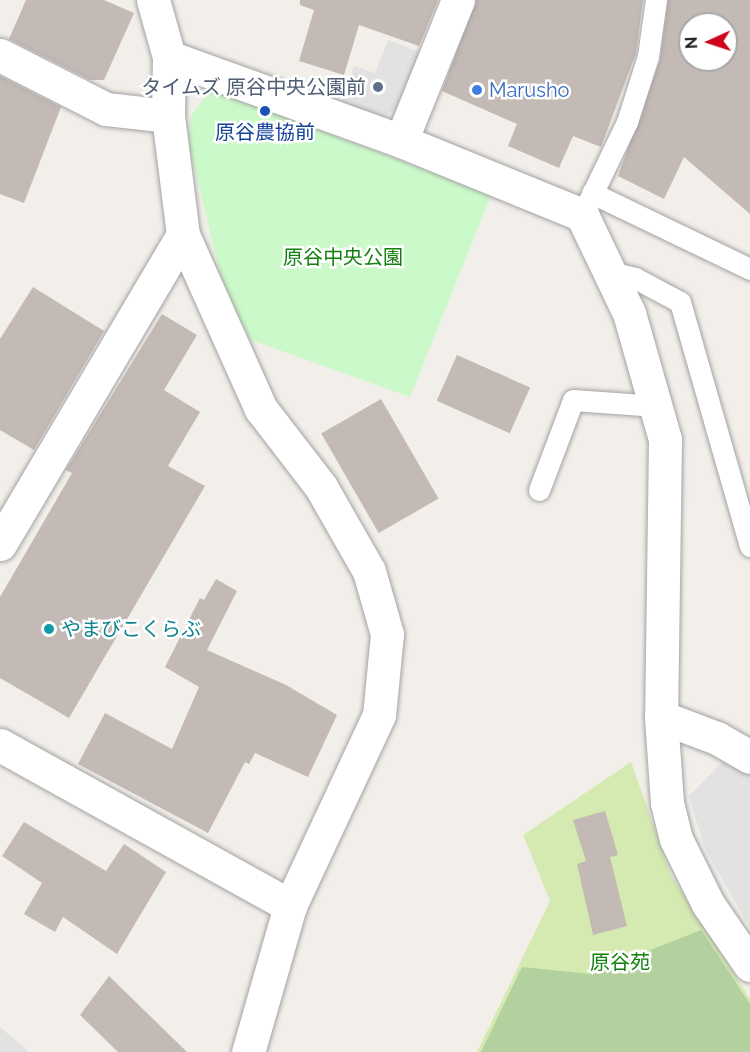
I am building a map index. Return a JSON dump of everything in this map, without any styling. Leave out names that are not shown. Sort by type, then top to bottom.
[{"type":"street","points":[[153,0],[169,57],[168,116],[183,234],[261,409],[321,487],[369,571],[387,634],[379,715],[290,906],[248,1052]]},
{"type":"street","points":[[401,141],[458,0]]},
{"type":"street","points":[[0,55],[106,109],[168,116]]},
{"type":"street","points":[[169,57],[401,141],[587,204],[614,273],[657,406],[665,440],[667,525],[661,717],[667,803],[676,839],[708,904],[750,965]]},
{"type":"street","points":[[0,544],[183,234]]},
{"type":"street","points":[[661,717],[717,738],[750,758]]},
{"type":"street","points":[[0,744],[290,906]]},
{"type":"lane","points":[[656,0],[648,56],[627,122],[587,204],[750,269]]},
{"type":"lane","points":[[614,273],[635,278],[680,302],[750,546]]},
{"type":"lane","points":[[539,490],[573,400],[657,406]]},
{"type":"green space","name":"原谷中央公園","points":[[211,89],[491,195],[410,397],[251,340],[224,289],[188,141],[191,116]]},
{"type":"green space","name":"原谷苑","points":[[631,762],[671,875],[750,999],[750,1052],[477,1052],[550,901],[523,835]]},
{"type":"green space","points":[[701,930],[750,1004],[750,1052],[481,1052],[522,967],[590,974]]},
{"type":"shaded area","name":"タイムズ 原谷中央公園前","points":[[388,40],[422,53],[400,108],[381,117],[342,102],[354,66],[375,73]]},
{"type":"shaded area","points":[[726,758],[750,774],[750,928],[704,847],[689,796]]},
{"type":"shaded area","points":[[0,1027],[29,1052],[0,1052]]},
{"type":"building","points":[[26,0],[104,0],[134,13],[104,80],[90,80],[9,39]]},
{"type":"building","points":[[300,0],[438,0],[419,46],[359,25],[344,75],[299,61],[314,10],[300,5]]},
{"type":"building","points":[[476,0],[643,0],[636,53],[601,147],[573,136],[559,168],[508,146],[517,124],[442,91]]},
{"type":"building","points":[[668,0],[750,0],[750,214],[684,157],[664,199],[618,176],[660,60]]},
{"type":"building","points":[[0,76],[61,107],[24,203],[0,194]]},
{"type":"building","points":[[33,287],[104,331],[34,450],[0,430],[0,339]]},
{"type":"building","points":[[162,314],[197,335],[164,390],[200,412],[168,466],[205,486],[69,718],[0,678],[0,597],[72,473],[66,470]]},
{"type":"building","points":[[457,355],[530,388],[510,433],[437,401]]},
{"type":"building","points":[[381,399],[439,499],[379,533],[321,434]]},
{"type":"building","points":[[216,579],[237,591],[207,650],[286,685],[337,715],[308,777],[255,753],[249,764],[245,762],[208,833],[78,764],[105,713],[172,749],[199,687],[165,667],[200,598],[204,600]]},
{"type":"building","points":[[605,811],[618,855],[610,857],[627,926],[593,935],[577,864],[586,861],[573,820]]},
{"type":"building","points":[[24,822],[106,871],[124,844],[166,872],[117,954],[63,917],[55,932],[24,914],[42,883],[2,856]]},
{"type":"building","points":[[109,976],[187,1052],[118,1052],[80,1015]]},
{"type":"place","name":"タイムズ 原谷中央公園前","points":[[378,87]]},
{"type":"place","name":"Marusho","points":[[477,90]]},
{"type":"place","name":"原谷農協前","points":[[265,111]]},
{"type":"place","name":"やまびこくらぶ","points":[[49,629]]}]
